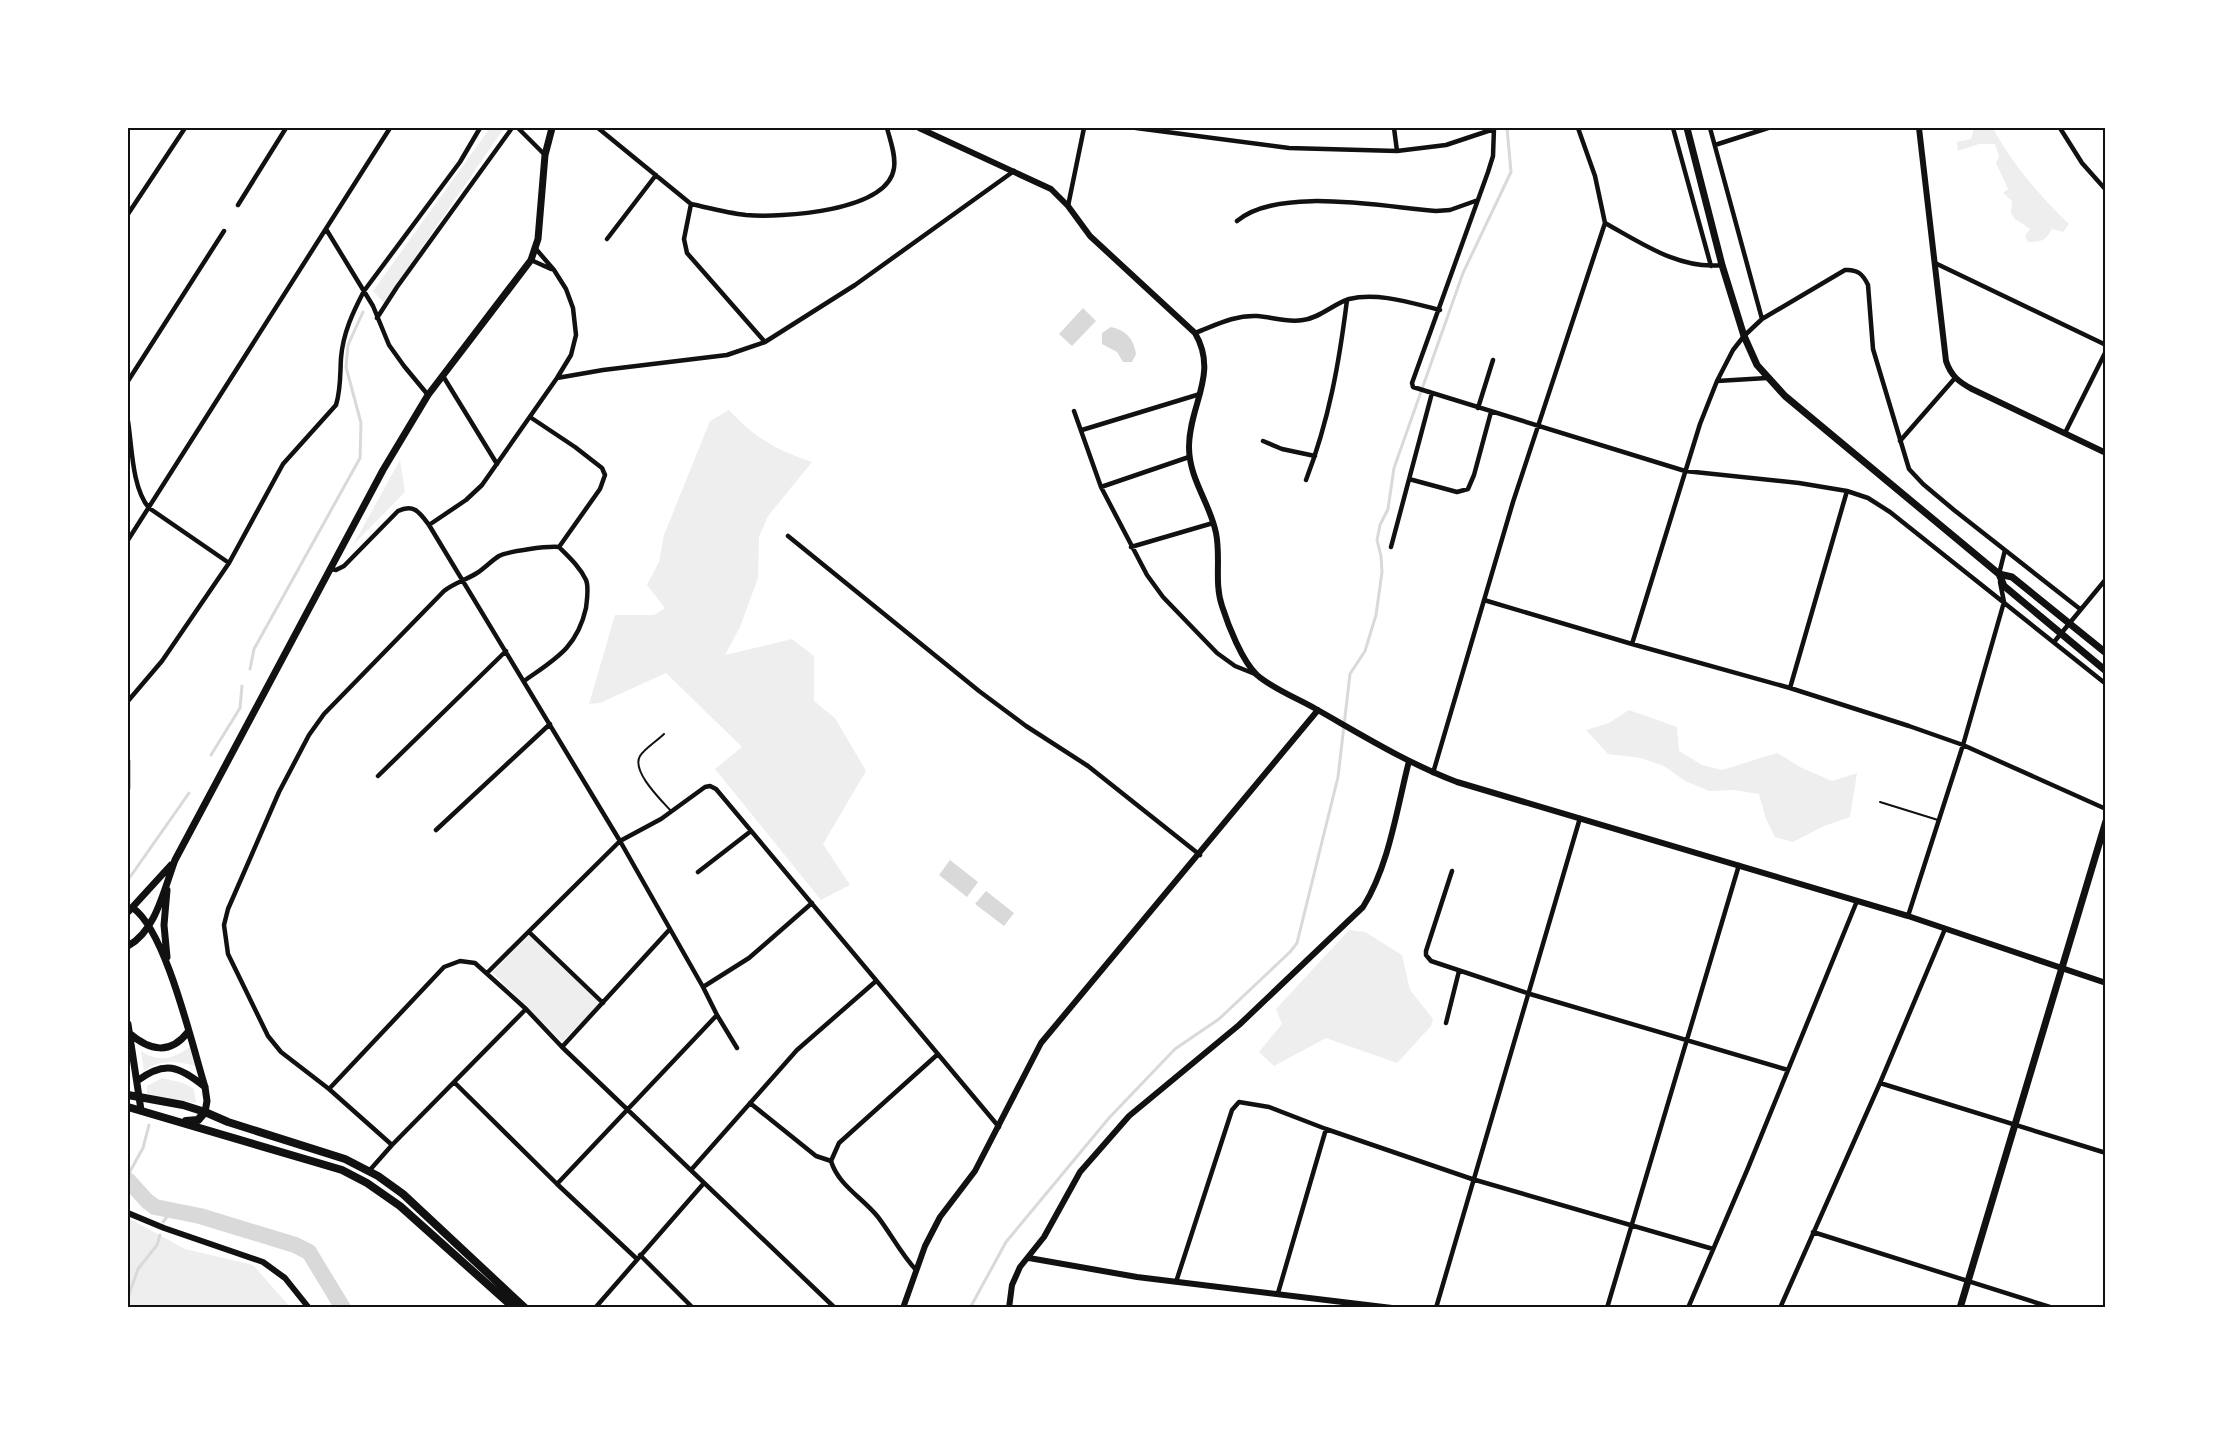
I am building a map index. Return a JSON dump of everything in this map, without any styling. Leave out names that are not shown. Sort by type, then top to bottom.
[{"type":"main road","points":[[128,946],[138,940],[149,924],[175,860],[383,470],[428,395],[531,260],[540,230],[545,155],[552,128]]},
{"type":"main road","points":[[1687,128],[1722,265],[1744,336],[1750,354],[1767,378],[1785,396],[1999,574],[2012,577],[2106,653]]},
{"type":"main road","points":[[1999,574],[2004,586],[2106,671]]},
{"type":"main road","points":[[1960,1308],[2106,821]]},
{"type":"main road","points":[[167,1118],[194,1121],[202,1117],[207,1101],[205,1086],[168,965],[149,924],[129,909],[175,860]]},
{"type":"main road","points":[[168,879],[164,925],[168,965]]},
{"type":"main road","points":[[128,1024],[141,1110]]},
{"type":"main road","points":[[129,1033],[140,1043],[151,1048],[162,1048],[181,1041],[188,1032]]},
{"type":"main road","points":[[137,1081],[156,1069],[178,1068],[189,1073],[205,1086]]},
{"type":"main road","points":[[128,1095],[183,1105],[228,1122],[345,1159],[369,1171],[403,1194],[525,1308]]},
{"type":"main road","points":[[128,1107],[342,1170],[367,1183],[400,1206],[514,1308]]},
{"type":"street","points":[[128,214],[185,128]]},
{"type":"street","points":[[238,205],[286,128]]},
{"type":"street","points":[[128,540],[390,128]]},
{"type":"street","points":[[128,701],[162,661],[229,562],[283,464],[336,405],[347,326],[364,291],[460,162],[480,128]]},
{"type":"street","points":[[378,318],[397,287],[512,128]]},
{"type":"street","points":[[518,128],[545,155]]},
{"type":"street","points":[[598,128],[692,204],[746,215],[800,213],[851,205],[873,194],[888,183],[894,168],[893,151],[886,128]]},
{"type":"street","points":[[919,128],[1051,189],[1068,206],[1090,236],[1195,333],[1203,352],[1205,367],[1190,429],[1189,457],[1217,540],[1220,600],[1235,637],[1256,674]]},
{"type":"street","points":[[1068,206],[1084,128]]},
{"type":"street","points":[[1136,128],[1289,148],[1397,151],[1446,145],[1494,128],[1492,156],[1440,310],[1412,383],[1413,387],[1685,471],[1847,490],[1868,498],[1890,512],[2106,684]]},
{"type":"street","points":[[1394,128],[1397,151]]},
{"type":"street","points":[[1433,773],[1538,425],[1605,223],[1595,176],[1578,128]]},
{"type":"street","points":[[1674,128],[1711,266]]},
{"type":"street","points":[[1710,128],[1762,319]]},
{"type":"street","points":[[1715,145],[1768,128]]},
{"type":"street","points":[[1918,128],[1946,361],[1955,378],[1972,389],[2106,453]]},
{"type":"street","points":[[2060,128],[2082,163],[2106,190]]},
{"type":"street","points":[[557,378],[603,370],[727,356],[765,342],[855,285],[1015,171]]},
{"type":"street","points":[[607,239],[656,175]]},
{"type":"street","points":[[1237,221],[1251,211],[1282,203],[1308,201],[1347,203],[1436,211],[1450,210],[1478,200]]},
{"type":"street","points":[[692,204],[684,239],[687,253],[765,342]]},
{"type":"street","points":[[1605,223],[1675,259],[1711,266],[1722,265]]},
{"type":"street","points":[[326,229],[364,291],[389,345],[428,395]]},
{"type":"street","points":[[128,381],[224,231]]},
{"type":"street","points":[[429,525],[466,500],[482,485],[571,355],[576,335],[573,308],[566,289],[536,249]]},
{"type":"street","points":[[531,260],[554,270]]},
{"type":"street","points":[[1933,262],[2106,345]]},
{"type":"street","points":[[1632,644],[1685,471],[1717,381],[1733,350],[1762,319],[1845,270],[1852,269],[1862,274],[1868,285],[1875,357],[1909,468],[1923,484],[2080,609]]},
{"type":"street","points":[[1195,333],[1239,317],[1270,317],[1291,321],[1314,318],[1347,300],[1385,298],[1440,310]]},
{"type":"street","points":[[1306,480],[1334,392],[1347,300]]},
{"type":"street","points":[[2065,433],[2106,351]]},
{"type":"street","points":[[1478,408],[1492,360]]},
{"type":"street","points":[[443,376],[497,464]]},
{"type":"street","points":[[1717,381],[1767,378]]},
{"type":"street","points":[[1900,441],[1955,378]]},
{"type":"street","points":[[1391,547],[1429,392]]},
{"type":"street","points":[[1082,430],[1200,394]]},
{"type":"street","points":[[1074,411],[1101,487],[1147,575],[1163,597],[1227,662],[1256,674],[1348,728],[1433,773],[1475,788],[1908,916],[2106,983]]},
{"type":"street","points":[[1409,479],[1457,492],[1464,492],[1468,489],[1491,412]]},
{"type":"street","points":[[530,417],[602,468],[604,475],[600,489],[559,548]]},
{"type":"street","points":[[128,421],[140,494],[149,507],[229,562]]},
{"type":"street","points":[[1263,441],[1282,449],[1315,456]]},
{"type":"street","points":[[1101,487],[1189,457]]},
{"type":"street","points":[[1790,688],[1847,490]]},
{"type":"street","points":[[331,569],[336,570],[344,566],[398,511],[405,507],[412,507],[419,511],[620,841],[737,1048]]},
{"type":"street","points":[[1131,548],[1213,523]]},
{"type":"street","points":[[788,536],[979,691],[1026,726],[1088,766],[1200,855]]},
{"type":"street","points":[[392,1145],[329,1089],[282,1052],[260,1020],[228,954],[224,925],[228,909],[279,792],[309,735],[324,714],[444,591],[474,575],[497,557],[505,554],[549,546],[559,548],[574,563],[587,582],[584,618],[572,644],[562,654],[524,681]]},
{"type":"street","points":[[1908,916],[1964,745],[2004,602],[1999,574],[2006,550]]},
{"type":"street","points":[[2054,642],[2106,579]]},
{"type":"street","points":[[1484,600],[1790,688],[1964,745],[2106,808]]},
{"type":"street","points":[[378,776],[506,651]]},
{"type":"street","points":[[903,1308],[925,1246],[940,1217],[975,1171],[1041,1043],[1321,712]]},
{"type":"street","points":[[436,830],[549,724]]},
{"type":"street","points":[[128,760],[128,789]]},
{"type":"street","points":[[1009,1308],[1015,1276],[1044,1237],[1080,1172],[1129,1116],[1239,1025],[1363,907],[1380,872],[1408,761]]},
{"type":"street","points":[[488,973],[620,841],[661,819],[705,786],[710,786],[716,789],[999,1126]]},
{"type":"street","points":[[1436,1308],[1472,1179],[1530,994],[1580,818]]},
{"type":"street","points":[[698,872],[751,831]]},
{"type":"street","points":[[1607,1308],[1739,865]]},
{"type":"street","points":[[1452,871],[1426,951],[1431,961],[1530,994],[1788,1070]]},
{"type":"street","points":[[1688,1308],[1857,901]]},
{"type":"street","points":[[703,987],[749,958],[812,903]]},
{"type":"street","points":[[562,1047],[670,929]]},
{"type":"street","points":[[1780,1308],[1880,1083],[1945,929]]},
{"type":"street","points":[[528,932],[603,1003]]},
{"type":"street","points":[[329,1089],[444,967],[452,963],[467,961],[475,963],[526,1009],[562,1047],[835,1308]]},
{"type":"street","points":[[1446,1023],[1460,971]]},
{"type":"street","points":[[691,1170],[797,1050],[876,981]]},
{"type":"street","points":[[369,1171],[526,1009]]},
{"type":"street","points":[[557,1184],[717,1015]]},
{"type":"street","points":[[916,1270],[903,1257],[870,1208],[834,1172],[831,1161],[839,1143],[938,1054]]},
{"type":"street","points":[[455,1083],[557,1184],[693,1308]]},
{"type":"street","points":[[1880,1083],[2106,1153]]},
{"type":"street","points":[[1176,1281],[1232,1110],[1239,1102],[1269,1107],[1472,1179],[1713,1249]]},
{"type":"street","points":[[750,1103],[816,1156],[831,1161]]},
{"type":"street","points":[[1278,1293],[1326,1129]]},
{"type":"street","points":[[596,1308],[704,1183]]},
{"type":"street","points":[[128,1213],[175,1232],[263,1262],[285,1278],[309,1308]]},
{"type":"street","points":[[1813,1232],[2053,1308]]},
{"type":"street","points":[[1029,1258],[1176,1281],[1278,1293],[1335,1304],[1392,1308]]},
{"type":"lane","points":[[664,734],[644,751],[639,757],[638,764],[643,777],[672,811]]},
{"type":"lane","points":[[1880,802],[1938,820]]},
{"type":"shaded area","points":[[490,128],[504,128],[384,303],[373,291]]},
{"type":"shaded area","points":[[1974,128],[1993,128],[2027,179],[2069,224],[2063,232],[2052,229],[2043,240],[2028,242],[2025,236],[2030,229],[2015,219],[2011,213],[2012,201],[2003,193],[2008,189],[1996,163],[1999,156],[1995,144],[1979,144],[1958,151],[1957,142],[1971,139]]},
{"type":"shaded area","points":[[1083,308],[1096,321],[1072,346],[1059,334]]},
{"type":"shaded area","points":[[1111,327],[1121,330],[1131,340],[1136,354],[1132,362],[1123,362],[1117,352],[1102,344],[1102,333]]},
{"type":"shaded area","points":[[729,410],[757,436],[812,462],[768,516],[759,537],[758,578],[740,627],[725,655],[792,639],[814,656],[814,701],[835,718],[866,771],[823,844],[850,885],[821,900],[715,769],[742,747],[666,673],[600,703],[589,704],[615,615],[654,615],[665,608],[647,585],[659,562],[664,535],[710,421]]},
{"type":"shaded area","points":[[400,460],[405,492],[353,545]]},
{"type":"shaded area","points":[[1629,710],[1677,727],[1679,751],[1702,765],[1722,770],[1777,753],[1802,768],[1832,781],[1857,773],[1850,817],[1824,826],[1793,842],[1775,837],[1766,819],[1759,794],[1734,790],[1709,791],[1685,781],[1664,766],[1641,758],[1608,754],[1586,730],[1609,723]]},
{"type":"shaded area","points":[[950,860],[978,882],[967,897],[939,875]]},
{"type":"shaded area","points":[[986,891],[1014,913],[1004,926],[975,904]]},
{"type":"shaded area","points":[[1349,930],[1365,932],[1402,955],[1410,990],[1433,1019],[1431,1026],[1397,1063],[1326,1038],[1274,1066],[1259,1052],[1282,1024],[1276,1009]]},
{"type":"shaded area","points":[[529,935],[600,1003],[562,1042],[492,972]]},
{"type":"shaded area","points":[[190,1047],[195,1066],[169,1062],[156,1064],[144,1071],[141,1051],[154,1057],[166,1058]]},
{"type":"shaded area","points":[[162,1078],[183,1083],[194,1089],[196,1103],[147,1094],[147,1086]]},
{"type":"shaded area","points":[[128,1218],[185,1249],[253,1265],[290,1307],[128,1307]]},
{"type":"waterway","points":[[970,1308],[1006,1242],[1109,1118],[1175,1049],[1219,1019],[1297,943],[1338,777],[1350,674],[1365,651],[1376,615],[1382,572],[1377,540],[1380,525],[1388,509],[1394,468],[1463,273],[1511,172],[1507,128]]},
{"type":"waterway","points":[[250,669],[254,649],[360,458],[361,423],[346,367],[348,345],[363,312]]},
{"type":"waterway","points":[[211,755],[240,708],[242,686]]},
{"type":"waterway","points":[[128,880],[189,793]]},
{"type":"waterway","points":[[128,1175],[143,1148],[149,1125]]},
{"type":"waterway","points":[[128,1180],[155,1207],[200,1216],[295,1245],[309,1252],[343,1308]]},
{"type":"waterway","points":[[163,1222],[172,1210]]},
{"type":"waterway","points":[[128,1297],[138,1269],[157,1245],[160,1235]]}]
